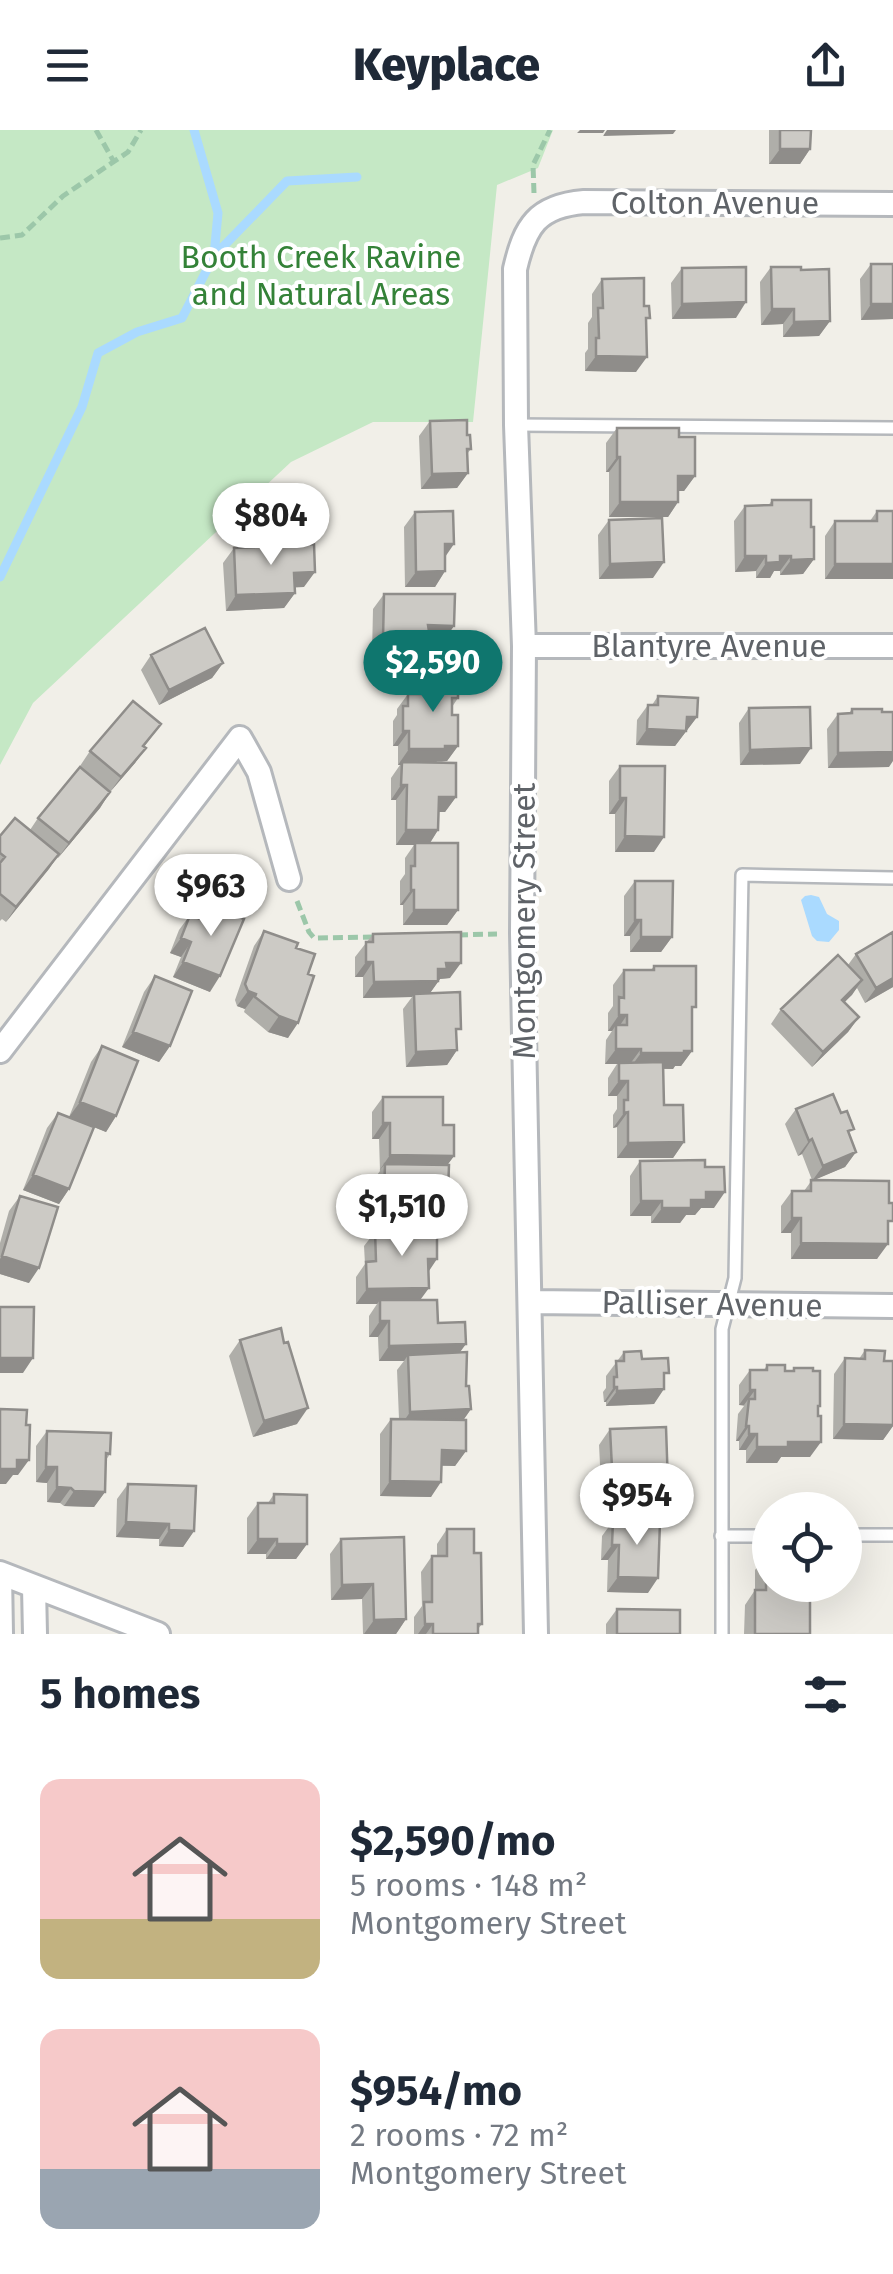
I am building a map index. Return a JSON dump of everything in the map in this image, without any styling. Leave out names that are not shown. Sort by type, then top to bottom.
[{"type":"street","name":"Colton Avenue","points":[[540,216],[564,204],[584,202],[893,204]]},
{"type":"street","name":"Montgomery Street","points":[[536,1634],[522,933],[524,646],[515,270],[528,229],[540,216]]},
{"type":"street","name":"Blantyre Avenue","points":[[524,646],[893,646]]},
{"type":"street","points":[[0,1051],[240,738],[259,772],[289,880]]},
{"type":"street","name":"Palliser Avenue","points":[[530,1302],[893,1306]]},
{"type":"street","points":[[1,1634],[0,1573],[158,1634]]},
{"type":"street","points":[[34,1587],[35,1634]]},
{"type":"lane","points":[[516,425],[893,428]]},
{"type":"lane","points":[[722,1634],[722,1329],[735,1278],[742,875],[893,878]]},
{"type":"lane","points":[[862,1535],[893,1535]]},
{"type":"lane","points":[[721,1536],[752,1536]]},
{"type":"path","points":[[96,130],[114,162]]},
{"type":"path","points":[[0,238],[22,235],[63,196],[128,152],[141,130]]},
{"type":"path","points":[[533,190],[533,165],[550,130]]},
{"type":"path","points":[[289,880],[314,938],[390,936]]},
{"type":"path","points":[[446,935],[522,933]]},
{"type":"green space","name":"Booth Creek Ravine and Natural Areas","points":[[0,130],[553,130],[538,168],[497,185],[473,422],[373,422],[291,462],[33,703],[0,765]]},
{"type":"water","points":[[811,895],[819,897],[827,914],[839,921],[839,930],[829,942],[817,941],[812,936],[801,900]]},
{"type":"building","points":[[780,130],[811,130],[810,149],[780,149]]},
{"type":"building","points":[[871,264],[893,264],[893,304],[871,304]]},
{"type":"building","points":[[746,267],[746,302],[682,304],[682,268]]},
{"type":"building","points":[[771,267],[829,269],[830,321],[794,322],[794,309],[772,309]]},
{"type":"building","points":[[644,278],[644,306],[649,306],[650,318],[646,318],[647,357],[596,356],[598,308],[603,308],[602,279]]},
{"type":"building","points":[[467,420],[471,449],[467,449],[468,473],[432,474],[430,421]]},
{"type":"building","points":[[617,428],[679,428],[679,437],[695,437],[695,476],[678,476],[678,502],[620,502]]},
{"type":"building","points":[[772,500],[811,500],[814,559],[791,560],[791,556],[780,556],[780,562],[766,563],[766,556],[745,556],[745,506],[772,505]]},
{"type":"building","points":[[453,511],[454,544],[445,544],[445,571],[416,572],[415,512]]},
{"type":"building","points":[[877,511],[893,511],[893,564],[835,564],[835,521],[877,521]]},
{"type":"building","points":[[662,518],[664,562],[610,564],[609,520]]},
{"type":"building","points":[[314,544],[315,572],[294,573],[295,593],[236,595],[234,548]]},
{"type":"building","points":[[384,594],[455,594],[454,626],[428,625],[431,644],[416,644],[415,666],[387,665]]},
{"type":"building","points":[[205,628],[223,663],[169,690],[151,655]]},
{"type":"building","points":[[425,676],[458,676],[458,698],[452,698],[452,715],[458,715],[458,746],[409,749],[409,731],[403,731],[403,706],[408,706],[408,694],[425,694]]},
{"type":"building","points":[[658,696],[698,698],[697,717],[687,717],[686,731],[647,729],[648,705],[658,705]]},
{"type":"building","points":[[133,701],[161,724],[121,777],[90,751]]},
{"type":"building","points":[[810,707],[811,748],[750,750],[749,708]]},
{"type":"building","points":[[852,709],[893,712],[893,752],[838,753],[838,714],[852,713]]},
{"type":"building","points":[[402,762],[456,763],[456,797],[439,797],[438,830],[406,830],[407,785],[401,785]]},
{"type":"building","points":[[620,766],[665,766],[664,837],[625,836],[626,798],[620,798]]},
{"type":"building","points":[[80,767],[110,792],[69,843],[38,818]]},
{"type":"building","points":[[15,818],[59,854],[16,907],[0,894],[0,863],[5,857],[0,853],[0,836]]},
{"type":"building","points":[[415,843],[458,843],[458,910],[414,910],[411,866],[415,866]]},
{"type":"building","points":[[635,881],[673,881],[672,937],[641,937],[641,920],[635,920]]},
{"type":"building","points":[[209,905],[244,919],[220,976],[183,962],[191,942],[181,938],[190,915],[203,920]]},
{"type":"building","points":[[264,931],[298,943],[296,948],[315,954],[308,974],[314,976],[298,1023],[279,1016],[248,991],[245,984]]},
{"type":"building","points":[[461,932],[461,963],[446,963],[447,969],[438,969],[438,981],[374,982],[373,962],[366,962],[366,942],[373,942],[373,934]]},
{"type":"building","points":[[893,932],[893,978],[876,988],[856,954]]},
{"type":"building","points":[[838,955],[862,980],[842,1000],[859,1017],[823,1052],[781,1009]]},
{"type":"building","points":[[654,966],[696,966],[692,1051],[641,1053],[641,1049],[616,1049],[616,1025],[627,1025],[627,1015],[619,1015],[619,997],[624,998],[624,970],[654,970]]},
{"type":"building","points":[[155,976],[192,991],[170,1046],[133,1032]]},
{"type":"building","points":[[460,992],[457,1050],[416,1052],[414,994]]},
{"type":"building","points":[[102,1046],[138,1061],[116,1116],[80,1102]]},
{"type":"building","points":[[663,1062],[664,1105],[683,1105],[684,1142],[628,1143],[624,1100],[628,1100],[628,1081],[619,1081],[619,1063]]},
{"type":"building","points":[[833,1094],[841,1113],[847,1111],[854,1129],[848,1131],[856,1152],[823,1166],[796,1109]]},
{"type":"building","points":[[383,1097],[443,1097],[443,1125],[454,1125],[454,1156],[390,1155],[390,1123],[383,1123]]},
{"type":"building","points":[[58,1113],[94,1127],[69,1189],[33,1175]]},
{"type":"building","points":[[705,1160],[705,1167],[724,1167],[725,1192],[706,1192],[706,1200],[691,1200],[691,1208],[662,1208],[662,1201],[641,1201],[640,1161]]},
{"type":"building","points":[[385,1164],[449,1165],[448,1193],[437,1193],[436,1222],[375,1221],[375,1196],[384,1197]]},
{"type":"building","points":[[811,1180],[889,1181],[893,1221],[888,1221],[888,1244],[801,1243],[801,1218],[792,1218],[792,1191],[811,1191]]},
{"type":"building","points":[[20,1196],[58,1207],[39,1268],[2,1256]]},
{"type":"building","points":[[375,1230],[437,1230],[437,1259],[428,1259],[429,1288],[367,1289],[366,1262],[376,1261]]},
{"type":"building","points":[[380,1300],[437,1300],[438,1323],[465,1322],[466,1344],[389,1346],[389,1321],[380,1321]]},
{"type":"building","points":[[0,1307],[34,1307],[33,1358],[0,1358]]},
{"type":"building","points":[[281,1328],[308,1408],[264,1421],[240,1340]]},
{"type":"building","points":[[865,1350],[885,1351],[884,1361],[893,1361],[893,1425],[844,1424],[845,1358],[865,1359]]},
{"type":"building","points":[[641,1351],[642,1359],[668,1358],[664,1389],[617,1391],[616,1361],[624,1361],[624,1352]]},
{"type":"building","points":[[467,1352],[466,1386],[471,1409],[410,1412],[408,1355]]},
{"type":"building","points":[[767,1365],[785,1365],[785,1371],[820,1371],[821,1442],[757,1447],[757,1434],[749,1434],[746,1426],[749,1399],[755,1399],[755,1390],[750,1390],[750,1370],[767,1370]]},
{"type":"building","points":[[0,1409],[27,1410],[29,1460],[17,1460],[17,1469],[0,1469]]},
{"type":"building","points":[[391,1419],[466,1420],[466,1451],[442,1450],[441,1482],[390,1481]]},
{"type":"building","points":[[666,1427],[668,1485],[622,1487],[622,1468],[612,1468],[610,1429]]},
{"type":"building","points":[[47,1431],[111,1433],[105,1492],[57,1487],[57,1467],[46,1467]]},
{"type":"building","points":[[128,1484],[196,1486],[194,1531],[169,1530],[169,1524],[126,1522]]},
{"type":"building","points":[[274,1494],[307,1495],[307,1544],[277,1544],[277,1539],[258,1539],[258,1503],[274,1503]]},
{"type":"building","points":[[613,1521],[660,1522],[658,1578],[618,1577],[619,1545],[612,1545]]},
{"type":"building","points":[[447,1529],[474,1529],[474,1553],[481,1553],[482,1624],[478,1624],[478,1634],[433,1634],[433,1624],[425,1624],[424,1602],[432,1602],[432,1556],[447,1556]]},
{"type":"building","points":[[404,1537],[406,1619],[374,1620],[373,1584],[342,1585],[341,1539]]},
{"type":"building","points":[[755,1602],[810,1602],[810,1634],[755,1634]]},
{"type":"building","points":[[617,1609],[680,1610],[680,1634],[617,1634]]},
{"type":"waterway","points":[[0,577],[82,407],[98,353],[137,332],[182,318],[214,256],[218,213],[194,130]]},
{"type":"waterway","points":[[216,254],[287,181],[357,177]]}]
